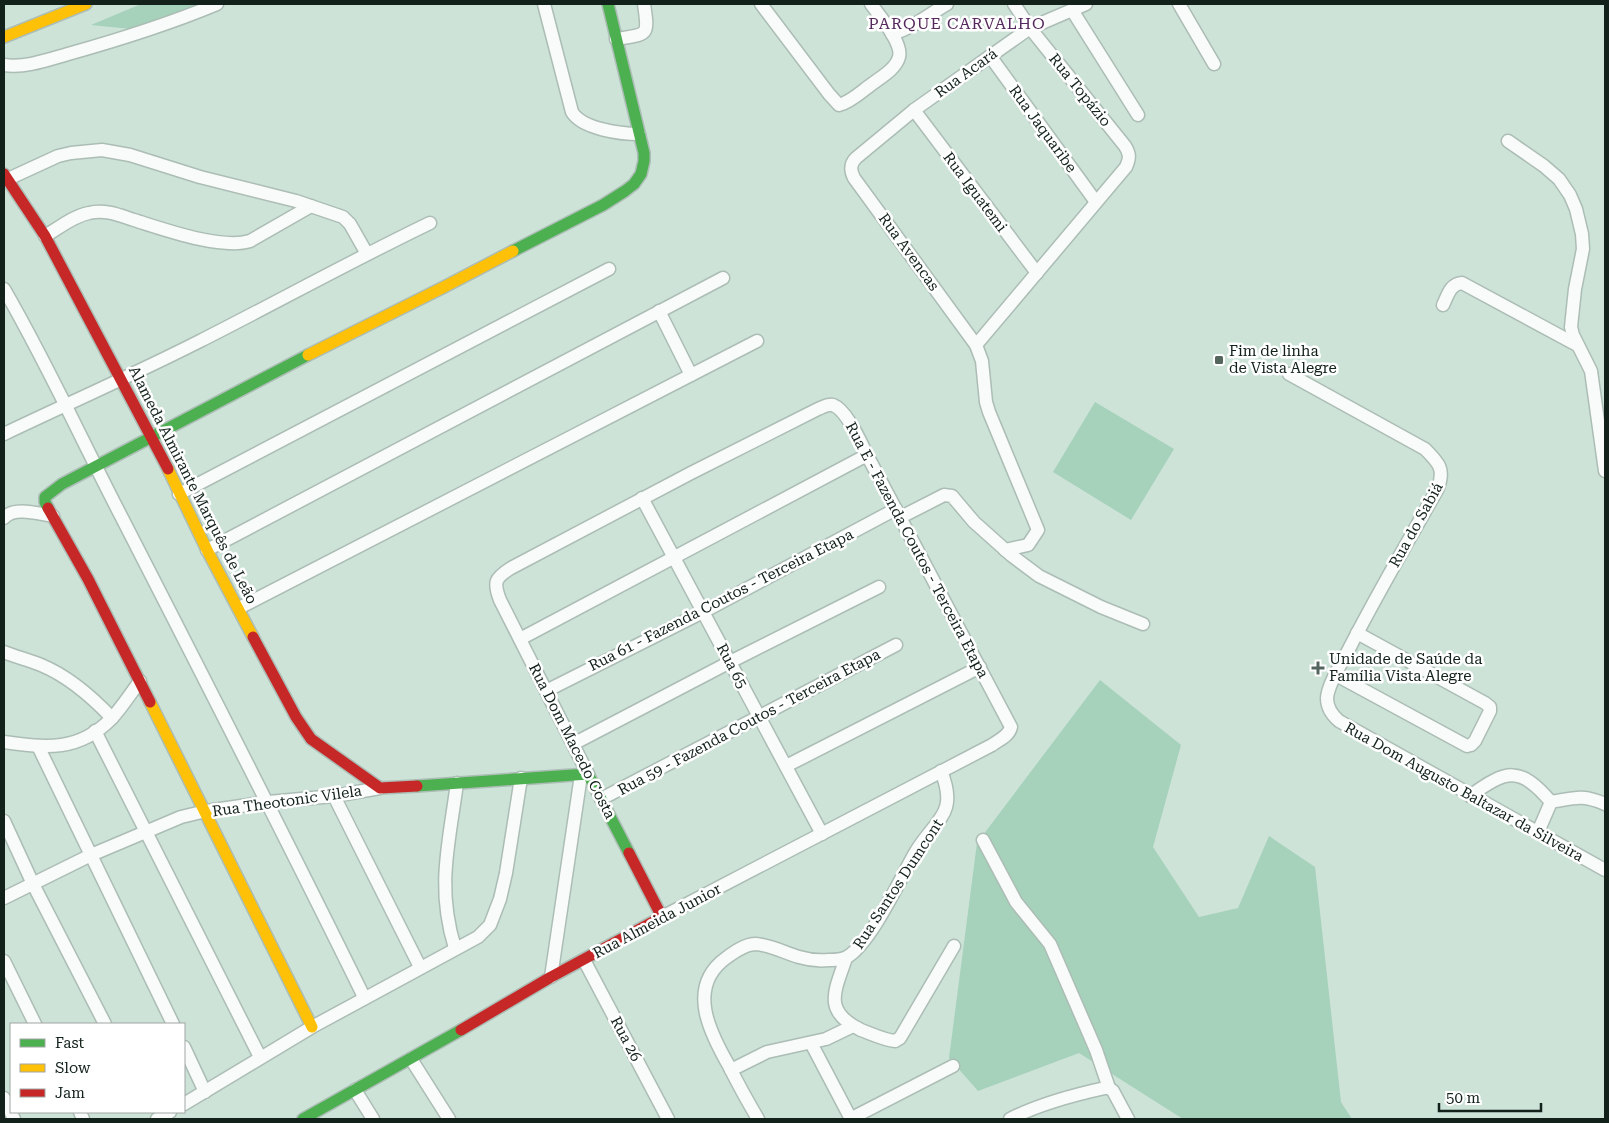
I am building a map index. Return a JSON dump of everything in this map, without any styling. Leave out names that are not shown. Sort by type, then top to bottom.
[{"type":"main road","points":[[4,37],[86,4]]},
{"type":"main road","points":[[312,1027],[140,681],[88,579],[44,500],[46,494],[95,466],[277,370],[454,282],[624,192],[634,184],[639,178],[645,161],[608,4]]},
{"type":"main road","name":"Alameda Almirante Marquês de Leão","points":[[6,176],[45,236],[152,437],[207,550],[304,729],[311,739],[380,788]]},
{"type":"main road","name":"Rua Dom Macedo Costa","points":[[585,774],[601,798],[662,917]]},
{"type":"main road","name":"Rua Theotonic Vilela","points":[[380,788],[585,774]]},
{"type":"main road","name":"Rua Almeida Junior","points":[[303,1119],[411,1059],[551,977],[662,917]]},
{"type":"street","points":[[4,65],[26,65],[95,47],[188,16],[217,4]]},
{"type":"street","points":[[544,4],[574,116],[582,122],[593,126],[630,134],[639,134]]},
{"type":"street","points":[[616,39],[642,35],[646,31],[644,4]]},
{"type":"street","points":[[761,4],[823,86],[836,102],[840,104],[844,104],[887,73],[900,55],[892,34],[871,4]]},
{"type":"street","points":[[892,34],[917,24],[947,4]]},
{"type":"street","name":"Rua Topázio","points":[[1014,4],[1030,28],[1126,146],[1129,153],[1126,167],[1096,202]]},
{"type":"street","name":"Rua Acará","points":[[856,158],[914,110],[1030,28],[1066,9],[1086,4]]},
{"type":"street","points":[[1179,4],[1214,64]]},
{"type":"street","name":"Rua Topázio","points":[[1066,9],[1138,115]]},
{"type":"street","name":"Rua Jaquaribe","points":[[990,56],[1096,202]]},
{"type":"street","name":"Rua Iguatemi","points":[[914,110],[1036,273]]},
{"type":"street","points":[[1508,141],[1559,179],[1570,195],[1576,209],[1582,234],[1582,249],[1571,327],[1577,345],[1591,372],[1605,471]]},
{"type":"street","points":[[6,176],[58,156],[71,153],[102,150],[130,155],[310,206],[347,220],[366,254]]},
{"type":"street","name":"Rua Avencas","points":[[856,158],[851,165],[851,172],[854,178],[976,345]]},
{"type":"street","points":[[1005,550],[1028,545],[1038,530],[989,412],[986,402],[982,361],[976,345],[1096,202]]},
{"type":"street","points":[[45,236],[78,216],[101,212],[115,214],[186,235],[215,241],[242,243],[256,238],[310,206]]},
{"type":"street","points":[[4,434],[122,380],[430,223]]},
{"type":"street","points":[[179,494],[609,269]]},
{"type":"street","points":[[207,550],[723,278]]},
{"type":"street","points":[[1443,305],[1451,287],[1462,283],[1577,345]]},
{"type":"street","points":[[4,289],[66,405],[95,466],[268,802],[364,997]]},
{"type":"street","points":[[659,311],[692,375]]},
{"type":"street","points":[[239,608],[757,341]]},
{"type":"street","name":"Rua do Sabiá","points":[[1290,374],[1425,449],[1442,469],[1442,478],[1438,488],[1357,633],[1336,675],[1328,692],[1328,708]]},
{"type":"street","name":"Rua E - Fazenda Coutos - Terceira Etapa","points":[[511,568],[642,498],[827,405],[834,406],[843,413],[868,455],[1011,727]]},
{"type":"street","points":[[520,639],[868,455]]},
{"type":"street","name":"Rua 61 - Fazenda Coutos - Terceira Etapa","points":[[546,691],[899,513],[944,495],[949,494],[956,499],[974,522],[1005,550]]},
{"type":"street","name":"Rua 65","points":[[642,498],[822,834]]},
{"type":"street","points":[[4,518],[8,514],[16,512],[53,516]]},
{"type":"street","points":[[1005,550],[1038,576],[1101,607],[1143,624]]},
{"type":"street","name":"Rua Dom Macedo Costa","points":[[511,568],[501,575],[496,585],[500,600],[573,744],[585,774]]},
{"type":"street","points":[[573,744],[879,587]]},
{"type":"street","points":[[1336,675],[1467,746],[1475,741],[1490,711],[1490,707],[1486,702],[1357,633]]},
{"type":"street","name":"Rua 59 - Fazenda Coutos - Terceira Etapa","points":[[601,798],[896,644]]},
{"type":"street","points":[[4,652],[41,665],[63,676],[90,697],[112,718]]},
{"type":"street","points":[[786,766],[980,667]]},
{"type":"street","points":[[4,742],[38,746],[60,746],[72,743],[112,718],[140,681]]},
{"type":"street","name":"Rua Dom Augusto Baltazar da Silveira","points":[[1328,708],[1339,721],[1605,870]]},
{"type":"street","name":"Rua Almeida Junior","points":[[662,917],[998,741],[1010,732],[1011,727]]},
{"type":"street","points":[[94,731],[260,1057]]},
{"type":"street","points":[[38,746],[173,1023]]},
{"type":"street","points":[[351,768],[351,778],[348,787],[338,795],[420,968]]},
{"type":"street","name":"Rua Santos Dumcont","points":[[758,1119],[712,1034],[705,1006],[706,983],[718,964],[750,944],[762,945],[800,958],[816,961],[839,960],[846,958],[854,952],[870,933],[920,846],[947,810],[948,789],[941,771]]},
{"type":"street","points":[[551,977],[585,774]]},
{"type":"street","points":[[1470,796],[1497,778],[1512,776],[1526,779],[1534,784],[1551,802]]},
{"type":"street","points":[[185,1103],[260,1057],[364,997],[488,929],[494,916],[506,873],[521,778]]},
{"type":"street","points":[[455,948],[448,926],[444,881],[447,848],[458,783]]},
{"type":"street","name":"Rua Theotonic Vilela","points":[[4,898],[91,855],[174,820],[206,812],[268,802],[338,795],[380,788]]},
{"type":"street","points":[[1551,802],[1573,797],[1591,798],[1605,804]]},
{"type":"street","points":[[1538,832],[1551,802]]},
{"type":"street","points":[[4,821],[104,1023]]},
{"type":"street","points":[[984,840],[1016,902],[1050,944],[1096,1050],[1110,1088],[1128,1119]]},
{"type":"street","points":[[846,958],[834,998],[839,1014],[842,1019],[854,1026],[892,1042],[897,1041],[954,946]]},
{"type":"street","name":"Rua 26","points":[[584,960],[668,1119]]},
{"type":"street","points":[[4,961],[35,1023]]},
{"type":"street","points":[[731,1070],[767,1052],[811,1043],[831,1037],[854,1026]]},
{"type":"street","points":[[811,1043],[851,1119],[952,1066]]},
{"type":"street","points":[[185,1049],[205,1092]]},
{"type":"street","points":[[411,1059],[449,1119]]},
{"type":"street","points":[[1010,1119],[1028,1115],[1100,1089],[1110,1088]]},
{"type":"street","points":[[355,1090],[373,1119]]},
{"type":"street","points":[[4,1098],[10,1111]]},
{"type":"street","points":[[157,1119],[168,1113]]},
{"type":"green space","points":[[141,4],[202,4],[141,30],[91,25]]},
{"type":"green space","points":[[1095,402],[1174,449],[1131,520],[1053,472]]},
{"type":"green space","points":[[1100,680],[1181,745],[1153,847],[1199,917],[1238,908],[1269,836],[1315,867],[1341,1102],[1352,1119],[1183,1119],[1079,1053],[978,1091],[949,1058],[977,843]]},
{"type":"traffic: fast","points":[[513,251],[603,205],[634,184],[641,174],[644,153],[608,4]]},
{"type":"traffic: fast","points":[[48,508],[45,497],[62,484],[308,355]]},
{"type":"traffic: fast","points":[[417,786],[588,774],[629,853]]},
{"type":"traffic: fast","points":[[303,1119],[461,1030]]},
{"type":"traffic: slow","points":[[4,37],[86,4]]},
{"type":"traffic: slow","points":[[308,355],[513,251]]},
{"type":"traffic: slow","points":[[168,469],[207,550],[253,637]]},
{"type":"traffic: slow","points":[[150,702],[312,1027]]},
{"type":"traffic: jam","points":[[4,174],[45,236],[168,469]]},
{"type":"traffic: jam","points":[[48,508],[88,579],[150,702]]},
{"type":"traffic: jam","points":[[253,637],[296,717],[311,739],[380,788],[417,786]]},
{"type":"traffic: jam","points":[[461,1030],[551,977],[662,917],[629,853]]},
{"type":"place","name":"Fim de linha de Vista Alegre","points":[[1219,360]]},
{"type":"place","name":"Unidade de Saúde da Família Vista Alegre","points":[[1318,668]]},
{"type":"district","name":"PARQUE CARVALHO","points":[[957,23]]}]
